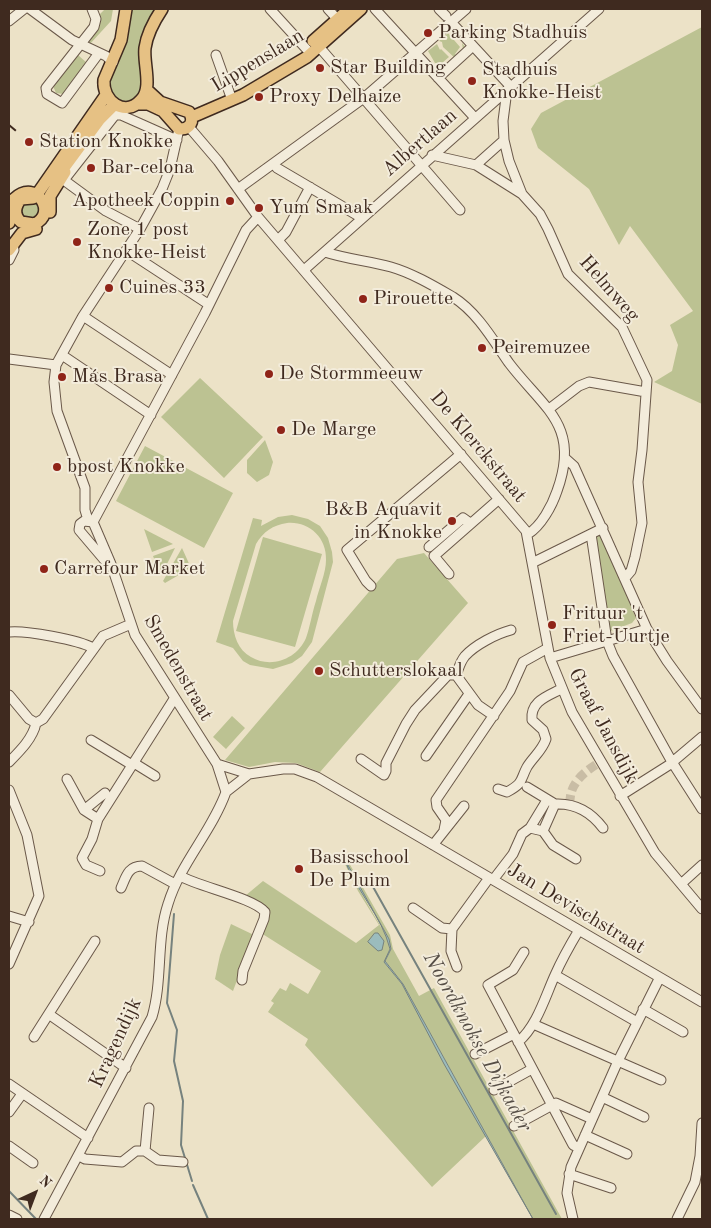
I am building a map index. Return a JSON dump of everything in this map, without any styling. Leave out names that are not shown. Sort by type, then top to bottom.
[{"type":"main road","points":[[126,9],[123,34],[109,56],[104,80],[106,95],[114,105],[124,108],[137,104],[152,105],[182,122]]},
{"type":"main road","points":[[137,104],[147,90],[145,48],[149,31],[162,9]]},
{"type":"main road","name":"Lippenslaan","points":[[340,22],[349,9]]},
{"type":"main road","name":"Lippenslaan","points":[[182,122],[230,98],[312,47],[340,22],[361,9]]},
{"type":"main road","points":[[147,90],[182,122]]},
{"type":"main road","points":[[39,196],[106,95]]},
{"type":"main road","points":[[9,232],[13,214],[19,202],[25,198],[39,196],[63,179],[64,161],[114,105]]},
{"type":"main road","points":[[13,214],[34,224],[41,220],[45,212],[39,196]]},
{"type":"main road","points":[[10,246],[22,233],[35,229],[46,222],[50,214],[39,196]]},
{"type":"main road","points":[[10,246],[13,214]]},
{"type":"street","points":[[9,21],[24,9]]},
{"type":"street","points":[[30,9],[80,45],[109,56],[60,104],[47,94],[46,88],[80,45],[96,24],[92,9]]},
{"type":"street","points":[[270,9],[366,98],[460,210]]},
{"type":"street","points":[[328,9],[340,22]]},
{"type":"street","points":[[376,9],[475,118]]},
{"type":"street","points":[[238,189],[366,98],[415,54],[446,15],[466,9]]},
{"type":"street","name":"Albertlaan","points":[[304,270],[599,9]]},
{"type":"street","points":[[446,15],[509,89]]},
{"type":"street","points":[[438,78],[473,46]]},
{"type":"street","points":[[216,55],[230,98]]},
{"type":"street","name":"Helmweg","points":[[509,89],[503,121],[504,140],[509,161],[522,194],[540,214],[568,274],[622,328],[646,380],[638,482],[642,524],[631,571],[625,578]]},
{"type":"street","points":[[140,230],[106,211],[63,179],[115,114],[182,122]]},
{"type":"street","name":"De Klerckstraat","points":[[182,122],[238,189],[261,220],[528,534]]},
{"type":"street","name":"Smedenstraat","points":[[182,122],[167,179],[140,230],[83,316],[56,365],[54,382],[58,411],[82,483],[89,524],[112,569],[131,624],[174,699],[217,764],[226,792]]},
{"type":"street","points":[[476,165],[504,140]]},
{"type":"street","points":[[432,155],[476,165],[522,194]]},
{"type":"street","points":[[274,164],[277,168],[362,218]]},
{"type":"street","points":[[278,240],[286,232],[310,187]]},
{"type":"street","points":[[86,536],[90,536],[89,524],[151,415],[246,230],[261,220]]},
{"type":"street","points":[[9,260],[14,250],[10,246]]},
{"type":"street","points":[[127,251],[208,304]]},
{"type":"street","points":[[325,252],[404,272],[454,297],[477,318],[513,368],[549,409],[562,434],[565,458],[555,498],[537,528],[528,534]]},
{"type":"street","points":[[83,316],[172,375]]},
{"type":"street","points":[[62,354],[151,415]]},
{"type":"street","points":[[9,359],[56,365]]},
{"type":"street","points":[[549,409],[579,386],[589,382],[646,392]]},
{"type":"street","points":[[371,586],[366,581],[348,550],[461,454]]},
{"type":"street","points":[[565,458],[574,466],[647,629],[667,661],[702,709]]},
{"type":"street","points":[[449,574],[434,556],[499,498]]},
{"type":"street","points":[[430,547],[463,518],[470,523]]},
{"type":"street","name":"Smedenstraat","points":[[89,524],[80,532],[86,536],[112,569]]},
{"type":"street","points":[[534,562],[603,528]]},
{"type":"street","name":"Graaf Jansdijk","points":[[528,534],[550,658],[561,689],[577,722],[655,853],[702,909]]},
{"type":"street","points":[[591,534],[607,641],[613,656],[672,762],[702,809]]},
{"type":"street","points":[[9,762],[28,741],[36,723],[43,719],[93,648],[106,633],[131,624]]},
{"type":"street","points":[[550,658],[647,629]]},
{"type":"street","points":[[456,675],[462,660],[469,653],[511,630]]},
{"type":"street","points":[[9,632],[20,632],[82,643],[93,648]]},
{"type":"street","points":[[444,830],[446,820],[437,807],[436,800],[510,691],[524,662],[548,648]]},
{"type":"street","points":[[361,759],[384,775],[386,763],[415,710],[448,675],[456,675]]},
{"type":"street","points":[[456,675],[478,705],[494,716]]},
{"type":"street","points":[[525,783],[527,767],[540,752],[546,739],[543,730],[532,720],[533,708],[539,700],[561,689]]},
{"type":"street","points":[[426,756],[469,694]]},
{"type":"street","points":[[9,695],[29,719],[36,723]]},
{"type":"street","points":[[100,871],[86,865],[82,858],[92,839],[98,819],[174,699]]},
{"type":"street","points":[[620,796],[672,762],[702,737]]},
{"type":"street","points":[[91,740],[155,776]]},
{"type":"street","name":"Jan Devischstraat","points":[[217,764],[249,774],[295,769],[314,776],[659,979],[702,1002]]},
{"type":"street","name":"Kragendijk","points":[[44,1219],[148,1026],[155,1006],[165,914],[176,884],[226,792],[249,774]]},
{"type":"street","points":[[67,779],[84,810],[98,819]]},
{"type":"street","points":[[498,788],[507,792],[525,783]]},
{"type":"street","points":[[525,783],[547,800],[556,804],[575,805],[597,820],[603,828]]},
{"type":"street","points":[[9,790],[27,835],[39,896],[9,964]]},
{"type":"street","points":[[84,810],[105,793]]},
{"type":"street","points":[[457,967],[450,951],[452,929],[513,854],[522,834],[530,828],[547,800]]},
{"type":"street","points":[[543,831],[556,804]]},
{"type":"street","points":[[433,845],[464,806]]},
{"type":"street","points":[[530,828],[543,831],[553,845],[576,859]]},
{"type":"street","points":[[681,884],[702,865]]},
{"type":"street","points":[[121,888],[128,872],[137,866],[142,866],[176,884]]},
{"type":"street","points":[[180,876],[201,886],[250,902],[264,912],[264,919],[243,971],[242,980]]},
{"type":"street","points":[[413,908],[442,928],[452,929]]},
{"type":"street","points":[[9,916],[29,922]]},
{"type":"street","points":[[475,1054],[527,1035],[554,975],[578,930]]},
{"type":"street","points":[[34,1038],[95,941]]},
{"type":"street","points":[[524,952],[513,970],[488,986],[573,1145],[579,1148]]},
{"type":"street","points":[[554,975],[637,1022]]},
{"type":"street","points":[[573,1219],[567,1193],[569,1174],[618,1061],[659,979]]},
{"type":"street","points":[[643,1009],[683,1032]]},
{"type":"street","points":[[50,1014],[126,1068]]},
{"type":"street","points":[[533,1024],[661,1080]]},
{"type":"street","points":[[494,1090],[532,1069]]},
{"type":"street","points":[[9,1084],[88,1138]]},
{"type":"street","points":[[9,1112],[22,1094]]},
{"type":"street","points":[[602,1098],[644,1117]]},
{"type":"street","points":[[514,1126],[556,1103],[592,1119]]},
{"type":"street","points":[[145,1150],[149,1108]]},
{"type":"street","points":[[677,1219],[695,1182],[700,1156],[702,1123]]},
{"type":"street","points":[[585,1135],[627,1154]]},
{"type":"street","points":[[9,1146],[33,1163]]},
{"type":"street","points":[[79,1156],[84,1159],[122,1162],[136,1151],[145,1150],[158,1160],[183,1162]]},
{"type":"street","points":[[569,1174],[611,1188]]},
{"type":"street","points":[[9,1215],[17,1219]]},
{"type":"green space","points":[[105,9],[113,9],[111,21],[90,44],[88,43],[99,25],[98,16]]},
{"type":"green space","points":[[130,9],[159,9],[151,31],[141,90],[136,101],[119,103],[109,91],[109,81],[125,43]]},
{"type":"green space","points":[[702,27],[702,404],[654,382],[672,371],[678,345],[670,325],[693,311],[630,226],[619,245],[589,189],[538,148],[531,129],[541,113]]},
{"type":"green space","points":[[448,33],[460,47],[455,54],[457,56],[463,50],[462,43],[467,49],[456,59],[439,41]]},
{"type":"green space","points":[[437,44],[440,50],[449,57],[442,63],[435,63],[428,51]]},
{"type":"green space","points":[[78,55],[87,63],[63,94],[56,93],[53,86]]},
{"type":"green space","points":[[36,197],[42,214],[25,222],[18,208]]},
{"type":"green space","points":[[200,378],[263,437],[224,478],[161,417]]},
{"type":"green space","points":[[265,440],[273,462],[269,475],[257,482],[247,473],[247,460]]},
{"type":"green space","points":[[145,446],[233,493],[204,548],[116,501]]},
{"type":"green space","points":[[292,515],[308,519],[320,526],[328,538],[333,562],[312,642],[302,656],[292,663],[273,669],[250,665],[243,661],[233,648],[216,642],[253,518],[262,520],[261,526],[278,517]],"holes":[[[295,523],[309,528],[320,538],[326,560],[324,575],[306,638],[302,645],[296,652],[283,660],[267,662],[246,654],[235,637],[233,621],[256,544],[273,527]]]},
{"type":"green space","points":[[144,529],[173,544],[152,552]]},
{"type":"green space","points":[[601,535],[636,618],[632,623],[608,632],[595,537]]},
{"type":"green space","points":[[263,537],[322,554],[295,647],[236,631]]},
{"type":"green space","points":[[175,548],[161,576],[153,556]]},
{"type":"green space","points":[[182,548],[191,568],[165,583],[163,581]]},
{"type":"green space","points":[[424,553],[468,603],[320,772],[296,763],[275,762],[249,767],[225,760],[397,559]]},
{"type":"green space","points":[[232,716],[245,728],[226,749],[213,737]]},
{"type":"green space","points":[[345,856],[390,935],[393,949],[419,996],[434,988],[562,1219],[533,1219],[403,984],[385,961],[391,949],[389,939],[344,858],[360,891],[388,939],[390,949],[384,962],[402,984],[486,1136],[432,1187],[305,1045],[308,1039],[268,1012],[274,1003],[271,1001],[280,988],[286,991],[290,983],[308,994],[321,971],[261,933],[267,921],[245,896],[263,881],[356,943],[379,925],[358,891],[342,858]]},
{"type":"green space","points":[[231,924],[254,935],[233,991],[215,979],[220,955]]},
{"type":"water","points":[[344,858],[389,939],[391,949],[385,961],[403,984],[533,1219],[444,1064],[402,984],[384,962],[390,949],[386,937]]},
{"type":"water","points":[[375,933],[378,933],[384,941],[382,950],[378,951],[368,942]]},
{"type":"waterway","name":"Noordknokse Dijkader","points":[[372,885],[556,1214]]},
{"type":"waterway","points":[[174,914],[167,1003],[177,1030],[174,1061],[183,1101],[181,1145],[192,1181]]},
{"type":"waterway","points":[[193,1185],[208,1219]]},
{"type":"waterway","points":[[9,1191],[36,1219]]},
{"type":"tunnel","points":[[570,804],[570,797],[575,784],[583,774],[600,762]]},
{"type":"railway","points":[[9,125],[16,131]]},
{"type":"place","name":"Parking Stadhuis","points":[[428,33]]},
{"type":"place","name":"Star Building","points":[[320,68]]},
{"type":"place","name":"Stadhuis Knokke-Heist","points":[[472,81]]},
{"type":"place","name":"Proxy Delhaize","points":[[259,97]]},
{"type":"place","name":"Station Knokke","points":[[29,142]]},
{"type":"place","name":"Bar-celona","points":[[91,168]]},
{"type":"place","name":"Apotheek Coppin","points":[[230,201]]},
{"type":"place","name":"Yum Smaak","points":[[259,208]]},
{"type":"place","name":"Zone 1 post Knokke-Heist","points":[[77,242]]},
{"type":"place","name":"Cuines 33","points":[[109,288]]},
{"type":"place","name":"Pirouette","points":[[363,299]]},
{"type":"place","name":"Peiremuzee","points":[[482,348]]},
{"type":"place","name":"De Stormmeeuw","points":[[269,374]]},
{"type":"place","name":"Más Brasa","points":[[62,377]]},
{"type":"place","name":"De Marge","points":[[281,430]]},
{"type":"place","name":"bpost Knokke","points":[[57,467]]},
{"type":"place","name":"B&B Aquavit in Knokke","points":[[452,521]]},
{"type":"place","name":"Carrefour Market","points":[[44,569]]},
{"type":"place","name":"Frituur 't Friet-Uurtje","points":[[552,625]]},
{"type":"place","name":"Schutterslokaal","points":[[319,671]]},
{"type":"place","name":"Basisschool De Pluim","points":[[299,869]]}]
